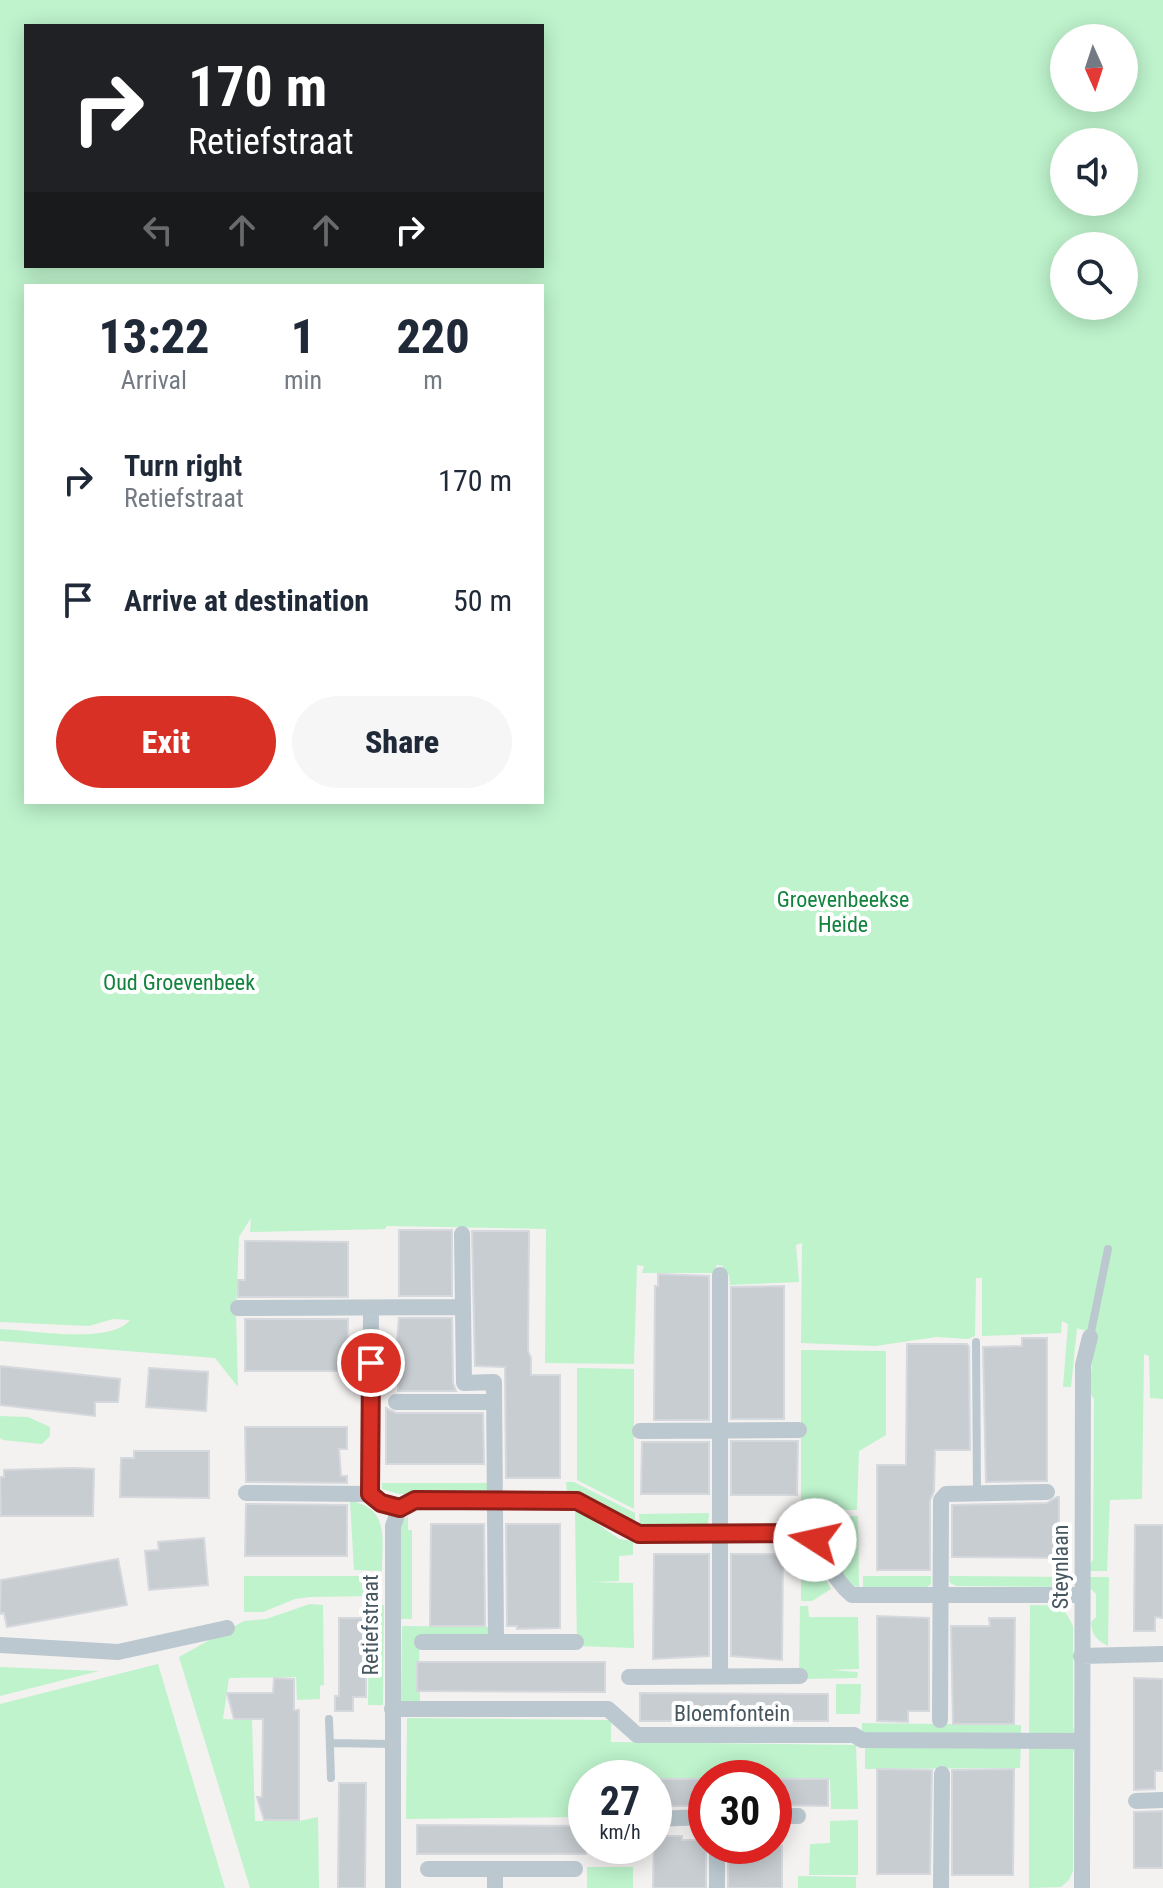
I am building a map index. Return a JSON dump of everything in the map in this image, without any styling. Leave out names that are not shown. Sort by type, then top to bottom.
[{"type":"street","points":[[462,1234],[464,1383],[494,1382],[496,1641]]},
{"type":"street","points":[[720,1275],[720,1675]]},
{"type":"street","points":[[238,1308],[463,1307]]},
{"type":"street","points":[[370,1494],[371,1309]]},
{"type":"street","name":"Steynlaan","points":[[1082,1888],[1083,1365],[1090,1337]]},
{"type":"street","points":[[396,1402],[494,1402]]},
{"type":"street","points":[[640,1431],[799,1430]]},
{"type":"street","points":[[940,1720],[941,1500],[946,1494],[1047,1492]]},
{"type":"street","points":[[246,1493],[370,1494],[381,1503],[400,1508],[415,1500],[577,1501],[639,1534],[800,1533],[815,1540],[840,1585],[852,1595],[1081,1595]]},
{"type":"street","name":"Retiefstraat","points":[[393,1888],[393,1526],[400,1508]]},
{"type":"street","points":[[0,1645],[118,1652],[227,1628]]},
{"type":"street","points":[[422,1642],[576,1642]]},
{"type":"street","points":[[1081,1656],[1163,1654]]},
{"type":"street","name":"Bloemfontein","points":[[629,1677],[800,1676]]},
{"type":"street","name":"Bloemfontein","points":[[392,1709],[608,1709],[637,1735],[854,1735],[862,1740],[1081,1741]]},
{"type":"street","points":[[941,1888],[942,1774]]},
{"type":"street","points":[[1136,1801],[1163,1800]]},
{"type":"street","points":[[792,1816],[798,1816]]},
{"type":"street","points":[[717,1864],[717,1888]]},
{"type":"street","points":[[428,1869],[575,1869]]},
{"type":"street","points":[[495,1869],[495,1888]]},
{"type":"lane","name":"Steynlaan","points":[[1090,1337],[1108,1249]]},
{"type":"lane","points":[[976,1342],[977,1492]]},
{"type":"lane","points":[[329,1719],[331,1778]]},
{"type":"lane","points":[[330,1743],[392,1744]]},
{"type":"green space","name":"Groevenbeekse Heide","points":[[0,0],[1163,0],[1163,1399],[1150,1398],[1149,1356],[1144,1354],[1142,1499],[1110,1500],[1107,1571],[1087,1571],[1093,1560],[1094,1399],[1089,1392],[1095,1334],[1077,1328],[1071,1387],[1063,1387],[1068,1324],[1062,1321],[1061,1333],[982,1336],[982,1278],[976,1278],[975,1336],[968,1339],[936,1337],[876,1346],[801,1343],[802,1243],[796,1245],[799,1282],[730,1285],[729,1275],[723,1274],[723,1266],[716,1265],[717,1273],[642,1273],[644,1266],[637,1265],[634,1364],[545,1363],[546,1229],[387,1226],[385,1229],[250,1232],[251,1218],[239,1237],[236,1312],[238,1387],[215,1358],[0,1341],[0,1329],[88,1334],[120,1328],[130,1320],[113,1319],[89,1326],[0,1322]]},
{"type":"green space","points":[[801,1350],[886,1351],[886,1435],[859,1451],[857,1510],[801,1510]]},
{"type":"green space","points":[[577,1368],[634,1369],[634,1509],[577,1480]]},
{"type":"green space","points":[[0,1416],[28,1417],[50,1427],[50,1436],[42,1444],[3,1440],[0,1438]]},
{"type":"green space","points":[[566,1482],[574,1482],[635,1513],[635,1525],[574,1493],[567,1493]]},
{"type":"green space","points":[[382,1483],[487,1483],[487,1493],[399,1494],[382,1489]]},
{"type":"green space","points":[[350,1501],[372,1510],[378,1518],[382,1537],[382,1571],[354,1570]]},
{"type":"green space","points":[[575,1512],[582,1513],[619,1539],[633,1541],[633,1555],[619,1556],[619,1581],[591,1582],[633,1583],[634,1648],[577,1646]]},
{"type":"green space","points":[[709,1513],[708,1524],[640,1526],[639,1514]]},
{"type":"green space","points":[[801,1515],[858,1516],[859,1587],[845,1579],[824,1541],[802,1524]]},
{"type":"green space","points":[[408,1516],[408,1530],[412,1530],[412,1619],[401,1619],[400,1525]]},
{"type":"green space","points":[[801,1543],[807,1544],[831,1589],[812,1601],[801,1601]]},
{"type":"green space","points":[[244,1576],[377,1576],[378,1596],[310,1597],[295,1599],[263,1612],[244,1612]]},
{"type":"green space","points":[[863,1576],[931,1576],[931,1584],[926,1588],[863,1587]]},
{"type":"green space","points":[[949,1576],[1070,1577],[1065,1587],[957,1586],[950,1583]]},
{"type":"green space","points":[[1086,1577],[1109,1577],[1108,1646],[1093,1631],[1091,1622],[1096,1617],[1096,1594],[1086,1584]]},
{"type":"green space","points":[[310,1604],[323,1605],[324,1685],[320,1686],[320,1699],[297,1700],[296,1677],[229,1678],[223,1719],[252,1720],[255,1821],[299,1821],[318,1817],[319,1888],[250,1888],[179,1657],[244,1621],[266,1619]]},
{"type":"green space","points":[[364,1604],[384,1605],[383,1705],[368,1705],[369,1616],[364,1615]]},
{"type":"green space","points":[[1030,1605],[1056,1606],[1065,1612],[1073,1626],[1073,1726],[1076,1738],[1029,1738]]},
{"type":"green space","points":[[800,1606],[808,1606],[809,1617],[858,1617],[859,1669],[830,1670],[858,1672],[857,1678],[799,1679]]},
{"type":"green space","points":[[402,1626],[488,1627],[488,1634],[419,1638],[420,1702],[401,1701]]},
{"type":"green space","points":[[158,1664],[225,1888],[0,1888],[0,1704]]},
{"type":"green space","points":[[0,1667],[99,1671],[0,1696]]},
{"type":"green space","points":[[836,1684],[861,1684],[860,1714],[836,1714]]},
{"type":"green space","points":[[407,1718],[611,1720],[611,1742],[856,1745],[858,1809],[831,1809],[830,1780],[792,1780],[792,1760],[688,1760],[688,1779],[672,1779],[672,1760],[568,1760],[568,1817],[406,1819]]},
{"type":"green space","points":[[862,1723],[1021,1725],[1021,1736],[862,1734]]},
{"type":"green space","points":[[865,1743],[1021,1743],[1020,1768],[865,1769]]},
{"type":"green space","points":[[1029,1743],[1077,1743],[1073,1753],[1073,1871],[1061,1887],[1029,1888]]},
{"type":"green space","points":[[858,1820],[858,1875],[809,1875],[810,1844],[830,1843],[830,1821]]},
{"type":"green space","points":[[587,1867],[633,1867],[633,1888],[587,1888]]},
{"type":"green space","points":[[798,1876],[856,1877],[856,1888],[798,1888]]},
{"type":"building","points":[[399,1230],[452,1230],[452,1296],[399,1296]]},
{"type":"building","points":[[472,1231],[529,1231],[528,1351],[531,1375],[560,1375],[560,1478],[506,1478],[505,1367],[475,1366]]},
{"type":"building","points":[[245,1241],[348,1242],[348,1297],[238,1297],[238,1280],[245,1280]]},
{"type":"building","points":[[658,1274],[709,1276],[709,1420],[654,1420],[655,1286],[658,1286]]},
{"type":"building","points":[[784,1286],[784,1419],[731,1419],[731,1287]]},
{"type":"building","points":[[399,1318],[452,1318],[453,1383],[456,1391],[398,1391],[396,1351]]},
{"type":"building","points":[[245,1319],[348,1319],[347,1371],[245,1371]]},
{"type":"building","points":[[1022,1338],[1047,1338],[1047,1481],[986,1482],[983,1347],[1022,1346]]},
{"type":"building","points":[[907,1344],[967,1344],[969,1347],[970,1450],[935,1450],[934,1491],[930,1500],[930,1570],[877,1570],[877,1465],[906,1465]]},
{"type":"building","points":[[0,1366],[120,1379],[118,1402],[95,1402],[95,1416],[0,1405]]},
{"type":"building","points":[[149,1368],[208,1372],[206,1411],[146,1407]]},
{"type":"building","points":[[386,1408],[396,1413],[483,1413],[484,1464],[386,1464]]},
{"type":"building","points":[[245,1427],[347,1427],[347,1449],[339,1449],[341,1476],[347,1476],[347,1483],[246,1482]]},
{"type":"building","points":[[731,1441],[798,1441],[797,1495],[731,1495]]},
{"type":"building","points":[[642,1442],[709,1442],[709,1494],[641,1494]]},
{"type":"building","points":[[134,1451],[209,1451],[209,1498],[120,1497],[121,1458],[134,1458]]},
{"type":"building","points":[[94,1469],[93,1516],[1,1516],[0,1477],[4,1477],[4,1470]]},
{"type":"building","points":[[1057,1497],[1059,1558],[952,1557],[952,1505],[1047,1503]]},
{"type":"building","points":[[246,1504],[347,1505],[347,1556],[245,1556]]},
{"type":"building","points":[[431,1524],[484,1524],[485,1626],[430,1626]]},
{"type":"building","points":[[506,1524],[560,1524],[560,1628],[517,1629],[517,1626],[507,1626]]},
{"type":"building","points":[[1135,1525],[1163,1525],[1163,1618],[1155,1617],[1155,1631],[1134,1631]]},
{"type":"building","points":[[204,1538],[208,1585],[149,1590],[145,1551],[159,1550],[158,1542]]},
{"type":"building","points":[[654,1554],[709,1554],[709,1656],[653,1659]]},
{"type":"building","points":[[731,1554],[783,1554],[782,1660],[731,1656]]},
{"type":"building","points":[[118,1559],[127,1605],[7,1627],[4,1613],[0,1614],[1,1580]]},
{"type":"building","points":[[877,1616],[929,1618],[929,1711],[908,1711],[908,1722],[877,1721]]},
{"type":"building","points":[[339,1618],[366,1618],[366,1697],[353,1697],[353,1711],[335,1711],[335,1696],[339,1696]]},
{"type":"building","points":[[989,1618],[1015,1618],[1014,1724],[953,1724],[951,1626],[990,1626]]},
{"type":"building","points":[[417,1662],[605,1662],[605,1692],[417,1691]]},
{"type":"building","points":[[274,1678],[294,1679],[294,1710],[299,1710],[299,1820],[264,1820],[257,1797],[262,1797],[263,1719],[234,1719],[227,1693],[273,1693]]},
{"type":"building","points":[[1134,1678],[1163,1679],[1163,1771],[1155,1771],[1155,1789],[1134,1790]]},
{"type":"building","points":[[640,1693],[828,1694],[828,1721],[640,1721]]},
{"type":"building","points":[[877,1769],[932,1770],[930,1874],[877,1874]]},
{"type":"building","points":[[1014,1769],[1013,1875],[952,1875],[952,1770]]},
{"type":"building","points":[[672,1779],[688,1779],[688,1806],[672,1806]]},
{"type":"building","points":[[792,1779],[828,1779],[828,1806],[792,1805]]},
{"type":"building","points":[[339,1783],[366,1783],[365,1888],[338,1888]]},
{"type":"building","points":[[1163,1811],[1163,1868],[1134,1868],[1134,1812]]},
{"type":"building","points":[[417,1825],[568,1826],[568,1854],[417,1854]]},
{"type":"building","points":[[672,1836],[682,1836],[682,1840],[688,1840],[688,1864],[706,1864],[706,1888],[653,1888],[653,1864],[672,1864]]},
{"type":"building","points":[[728,1864],[782,1864],[782,1888],[728,1888]]},
{"type":"route","points":[[371,1363],[370,1494],[381,1503],[400,1508],[415,1500],[577,1501],[639,1534],[800,1533],[815,1540]]},
{"type":"park label","name":"Oud Groevenbeek","points":[[179,982]]}]
